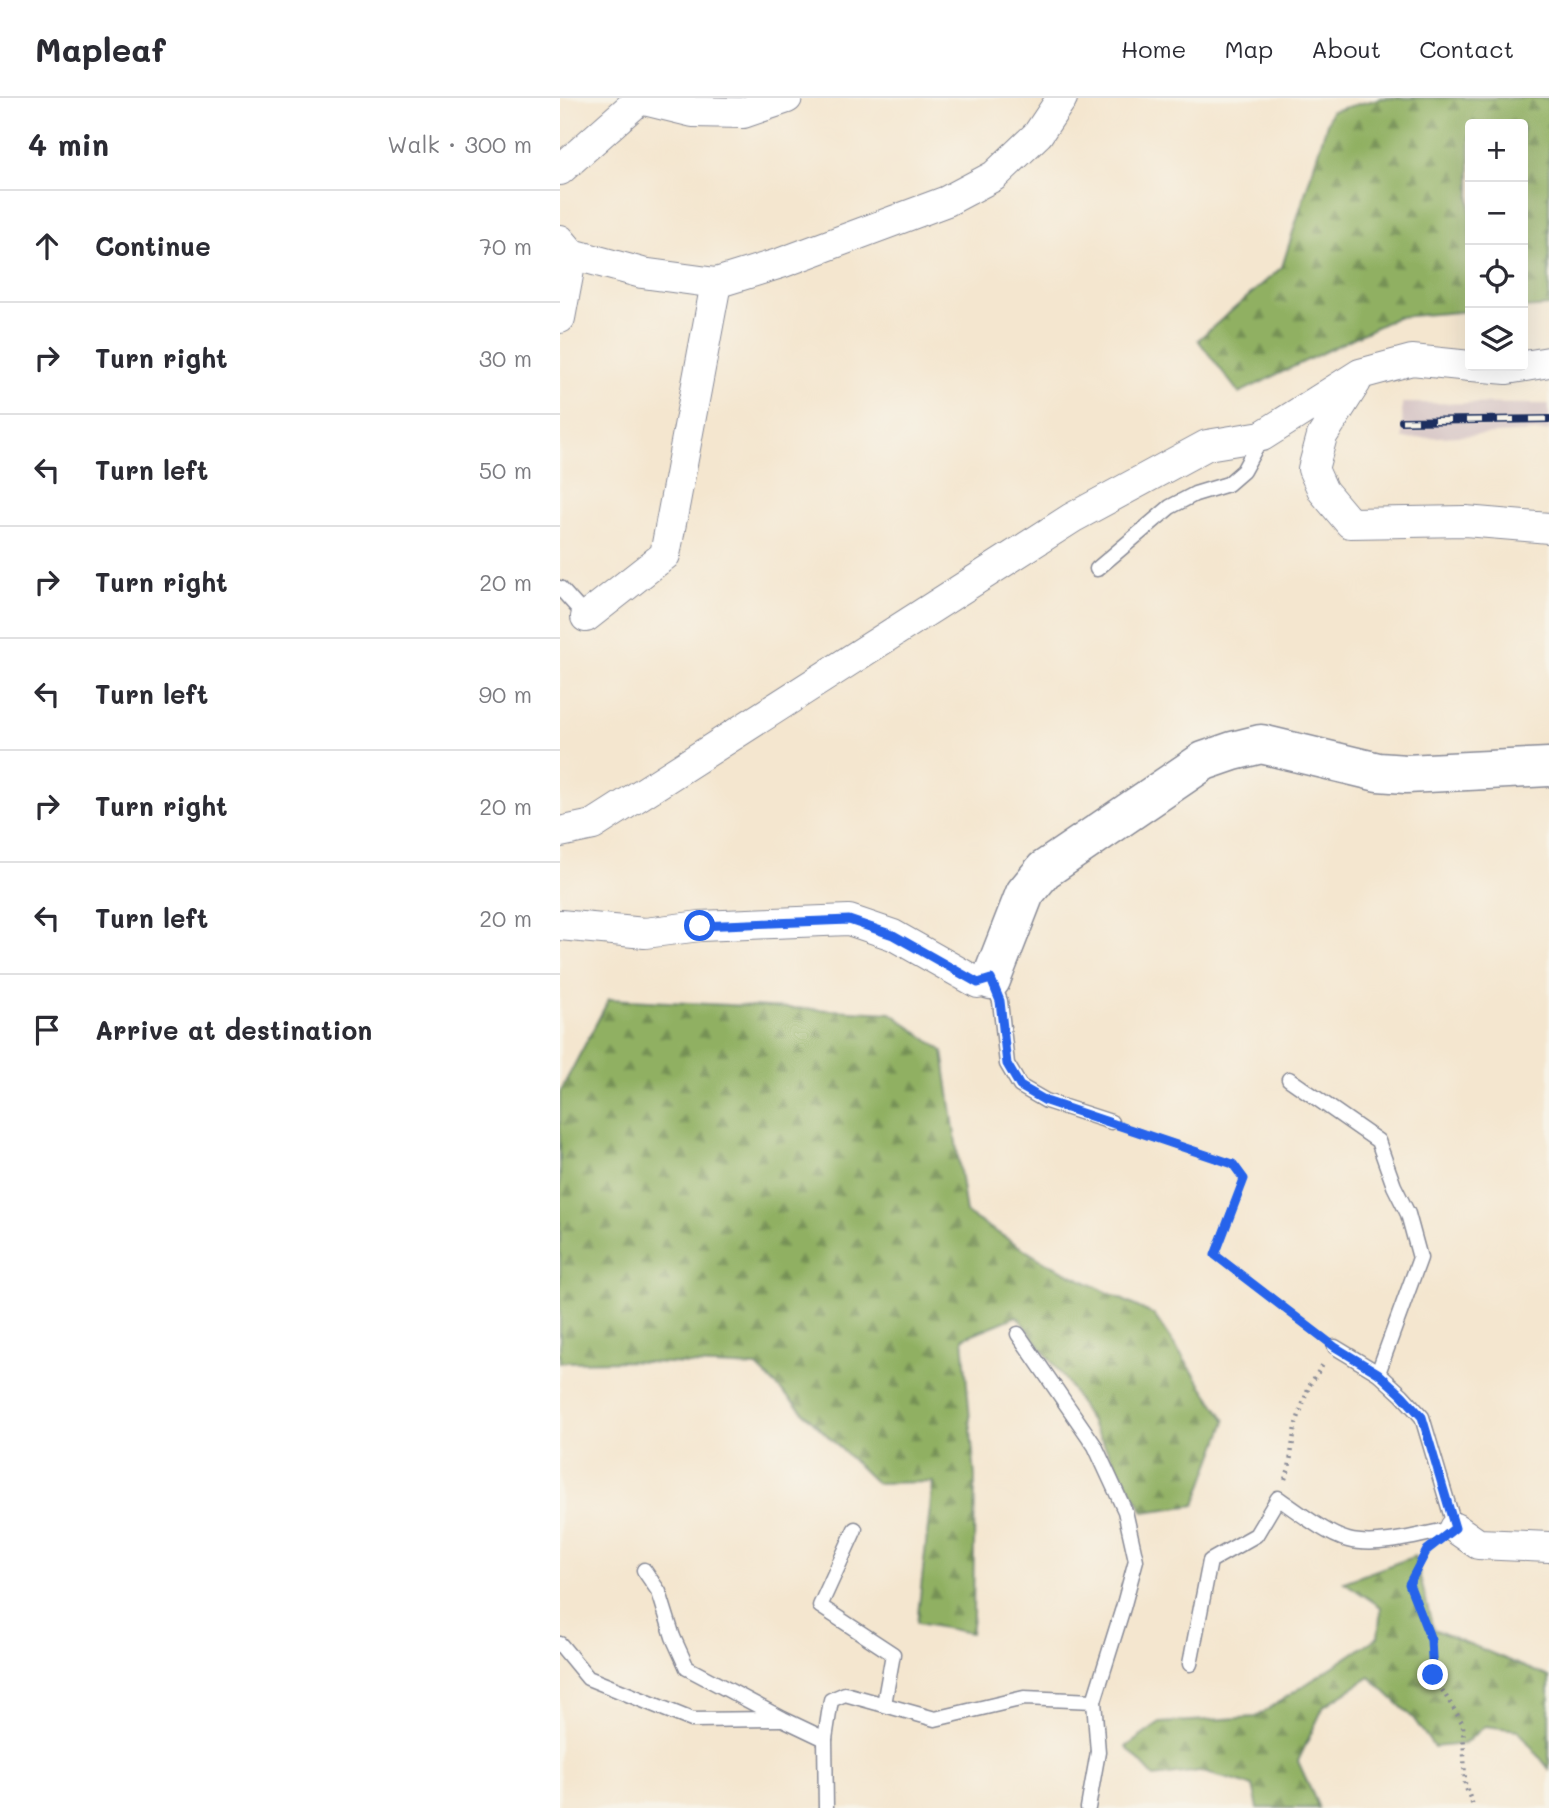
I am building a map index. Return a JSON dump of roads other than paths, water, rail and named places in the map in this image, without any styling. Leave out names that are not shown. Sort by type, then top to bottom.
[{"type":"street","points":[[560,170],[640,99],[693,112],[743,113],[787,98]]},
{"type":"street","points":[[560,318],[566,247],[642,273],[716,283],[781,264],[934,206],[994,176],[1038,134],[1062,98]]},
{"type":"street","points":[[586,617],[665,555],[716,283]]},
{"type":"street","points":[[560,832],[593,825],[1072,518],[1207,445],[1262,436],[1360,374],[1412,360],[1465,365]]},
{"type":"street","points":[[1528,366],[1549,362]]},
{"type":"street","points":[[1360,374],[1322,436],[1313,469],[1323,491],[1350,523],[1465,521],[1549,528]]},
{"type":"street","points":[[560,925],[645,933],[700,926],[849,920],[893,935],[978,983],[991,979],[1026,892],[1044,870],[1204,761],[1261,744],[1378,772],[1406,774],[1549,767]]},
{"type":"street","points":[[1455,1528],[1478,1544],[1549,1547]]},
{"type":"lane","points":[[1097,569],[1170,507],[1195,494],[1228,484],[1243,471],[1262,436]]},
{"type":"lane","points":[[560,588],[586,617]]},
{"type":"lane","points":[[991,979],[1000,1001],[1007,1064],[1020,1086],[1046,1101],[1111,1122]]},
{"type":"lane","points":[[1289,1079],[1377,1141],[1408,1214],[1420,1258],[1378,1373]]},
{"type":"lane","points":[[1018,1334],[1095,1446],[1125,1511],[1136,1560],[1094,1701],[1098,1752],[1087,1808]]},
{"type":"lane","points":[[1190,1664],[1210,1561],[1256,1535],[1278,1498],[1347,1540],[1376,1543],[1455,1528],[1422,1417],[1378,1373],[1335,1347]]},
{"type":"lane","points":[[855,1529],[820,1606],[893,1654],[884,1704]]},
{"type":"lane","points":[[644,1570],[659,1592],[673,1637],[687,1668],[825,1739]]},
{"type":"lane","points":[[560,1644],[588,1678],[692,1720],[783,1719]]},
{"type":"lane","points":[[826,1808],[825,1739],[831,1700],[845,1694],[935,1719],[1024,1698],[1094,1701]]},
{"type":"railway","points":[[1402,421],[1549,419]]}]
